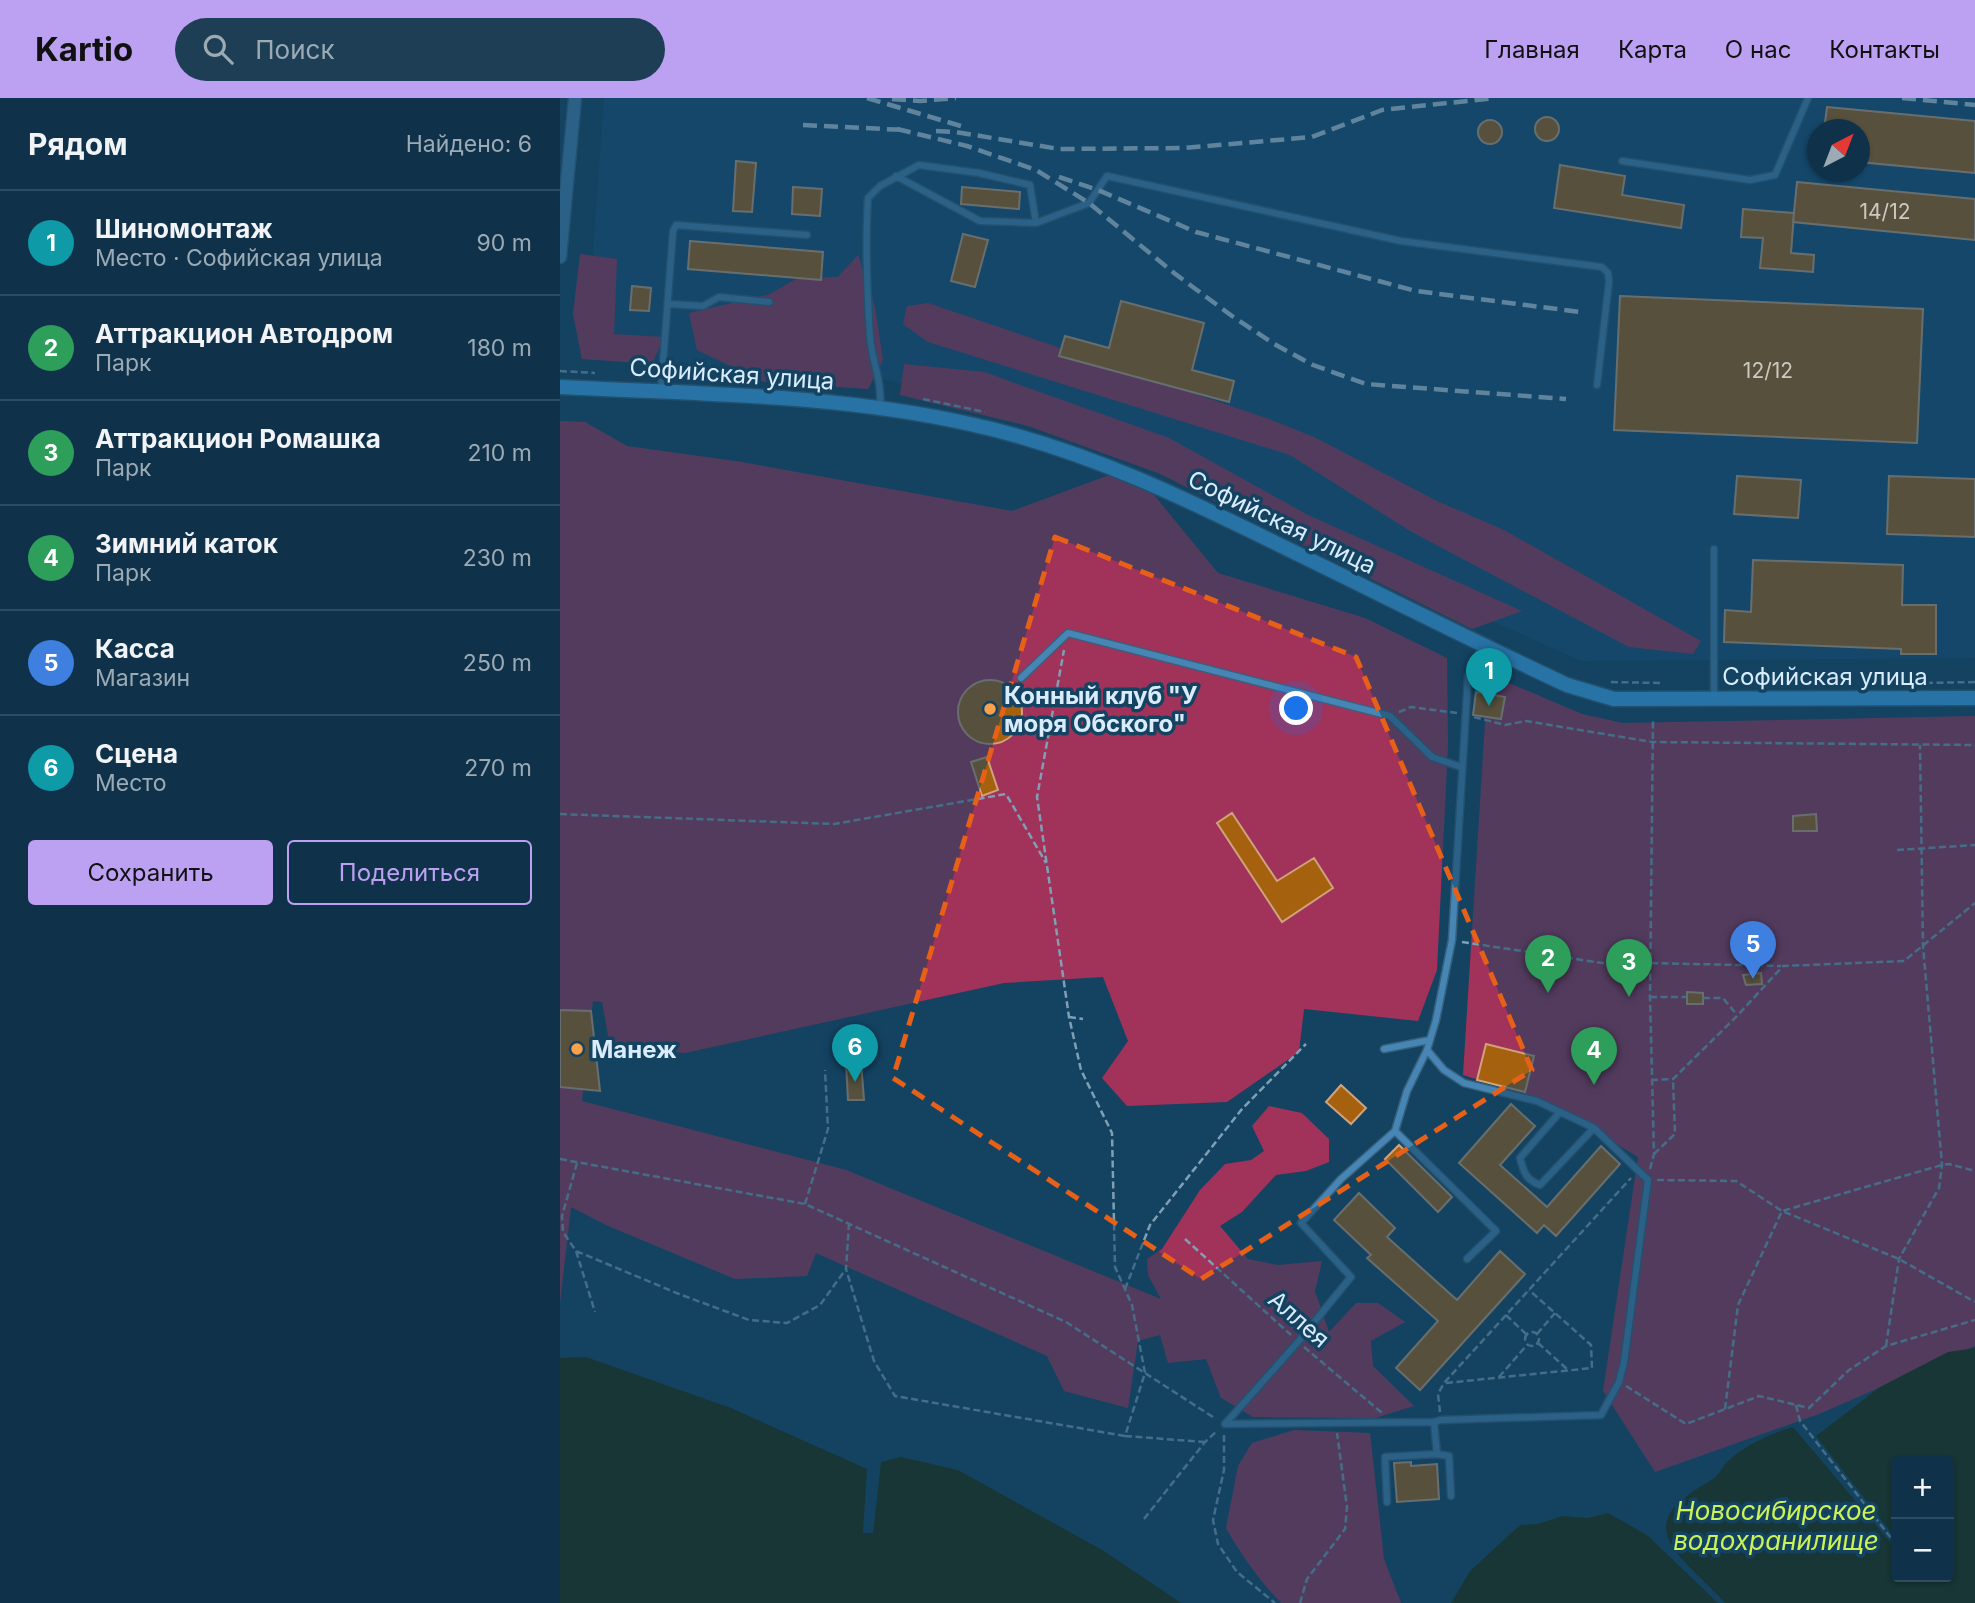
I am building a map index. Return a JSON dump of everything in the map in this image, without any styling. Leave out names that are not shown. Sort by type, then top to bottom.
[{"type":"main road","name":"Софийская улица","points":[[560,387],[819,401],[879,408],[971,424],[1050,446],[1123,472],[1199,505],[1567,685],[1614,698],[1975,698]]},
{"type":"street","points":[[560,257],[575,98]]},
{"type":"lane","points":[[1622,161],[1750,180],[1775,175],[1808,98]]},
{"type":"lane","points":[[879,408],[881,385],[870,341],[866,226],[868,198],[880,186],[919,165],[979,173],[1030,185],[1035,223]]},
{"type":"lane","points":[[896,176],[980,221],[1035,223],[1089,203],[1107,176],[1401,241],[1602,267],[1608,273],[1609,282],[1597,386]]},
{"type":"lane","points":[[661,392],[673,231],[677,225],[807,234]]},
{"type":"lane","points":[[668,304],[703,306],[719,298],[769,302]]},
{"type":"lane","points":[[1714,549],[1714,699]]},
{"type":"lane","points":[[1021,678],[1068,633],[1390,716],[1432,757],[1461,767]]},
{"type":"lane","points":[[1225,1424],[1352,1276],[1301,1223],[1341,1179],[1395,1131],[1407,1091],[1427,1050],[1451,940],[1468,676],[1483,645]]},
{"type":"lane","points":[[1384,1049],[1430,1040]]},
{"type":"lane","points":[[1225,1424],[1601,1415],[1619,1382],[1624,1362],[1648,1180],[1594,1128],[1537,1101],[1464,1083],[1444,1070],[1427,1050]]},
{"type":"lane","points":[[1560,1112],[1520,1158],[1524,1174],[1530,1181],[1540,1185],[1594,1128]]},
{"type":"lane","points":[[1395,1131],[1496,1231],[1467,1259]]},
{"type":"lane","points":[[1437,1421],[1437,1454]]},
{"type":"lane","points":[[1387,1502],[1385,1457],[1437,1454],[1449,1456],[1451,1496]]},
{"type":"path","points":[[1068,633],[1037,797],[1069,1017],[1082,1070],[1112,1133],[1115,1267],[1132,1305],[1145,1373],[1125,1436]]},
{"type":"path","points":[[1390,716],[1411,707],[1464,714],[1505,725],[1526,721],[1652,742],[1975,745]]},
{"type":"path","points":[[1653,721],[1650,1080],[1654,1154],[1648,1180],[1735,1181],[1782,1211],[1899,1259],[1975,1303]]},
{"type":"path","points":[[1886,1346],[1899,1259],[1939,1188],[1942,1164],[1923,946],[1920,745]]},
{"type":"path","points":[[560,814],[834,824],[1006,794],[1047,865]]},
{"type":"path","points":[[1897,850],[1975,845]]},
{"type":"path","points":[[1651,963],[1783,966],[1904,961],[1975,903]]},
{"type":"path","points":[[1451,940],[1650,970]]},
{"type":"path","points":[[1650,1080],[1673,1079],[1783,966]]},
{"type":"path","points":[[1650,997],[1687,997]]},
{"type":"path","points":[[1703,998],[1723,998],[1737,1016]]},
{"type":"path","points":[[1069,1017],[1083,1019]]},
{"type":"path","points":[[1125,1289],[1150,1225],[1242,1109],[1307,1044]]},
{"type":"path","points":[[805,1203],[828,1129],[825,1070]]},
{"type":"path","points":[[1654,1154],[1675,1134],[1673,1079]]},
{"type":"path","points":[[560,1159],[805,1203],[1066,1322],[1225,1424]]},
{"type":"path","points":[[578,1163],[561,1206],[563,1231],[576,1251],[595,1311]]},
{"type":"path","points":[[1726,1409],[1738,1306],[1782,1211],[1942,1164],[1975,1171]]},
{"type":"path","points":[[1437,1421],[1438,1394],[1444,1383],[1638,1171]]},
{"type":"path","points":[[849,1223],[846,1269],[874,1361],[895,1396],[1125,1436],[1205,1442]]},
{"type":"path","name":"Аллея","points":[[1185,1239],[1298,1342],[1393,1422]]},
{"type":"path","points":[[576,1251],[750,1320],[787,1323],[820,1306],[846,1269]]},
{"type":"path","points":[[1444,1383],[1592,1368],[1591,1345],[1529,1290]]},
{"type":"path","points":[[1555,1313],[1537,1334],[1538,1343],[1568,1370]]},
{"type":"path","points":[[1506,1315],[1526,1334]]},
{"type":"path","points":[[1619,1382],[1686,1424],[1759,1396],[1809,1408],[1849,1370],[1886,1346],[1975,1320]]},
{"type":"path","points":[[1526,1334],[1537,1334]]},
{"type":"path","points":[[1526,1334],[1524,1339],[1527,1345],[1532,1347],[1538,1343]]},
{"type":"path","points":[[1498,1378],[1527,1345]]},
{"type":"path","points":[[1796,1405],[1800,1420],[1891,1538]]},
{"type":"path","points":[[1300,1603],[1307,1579],[1345,1529],[1347,1507],[1336,1423]]},
{"type":"path","points":[[1144,1518],[1205,1442],[1225,1424]]},
{"type":"path","points":[[1225,1424],[1224,1471],[1213,1520],[1218,1544],[1237,1572],[1275,1603]]},
{"type":"highlighted area","points":[[1055,537],[1356,657],[1532,1070],[1201,1279],[893,1078]]},
{"type":"shaded area","points":[[604,98],[1975,98],[1975,658],[1582,661],[1028,414],[884,379],[586,357]]},
{"type":"shaded area","points":[[580,254],[617,259],[614,334],[664,337],[652,364],[582,359],[573,314]]},
{"type":"shaded area","points":[[858,255],[875,307],[883,360],[868,389],[764,382],[697,350],[689,313],[770,294],[796,279],[838,277]]},
{"type":"shaded area","points":[[928,303],[1269,419],[1314,437],[1437,501],[1504,530],[1701,641],[1693,654],[1629,647],[1410,531],[1290,455],[928,342],[903,324],[907,306]]},
{"type":"shaded area","points":[[904,364],[984,372],[1169,438],[1308,515],[1522,611],[1472,629],[1158,473],[1028,426],[900,395]]},
{"type":"shaded area","points":[[560,421],[585,422],[627,446],[742,462],[1012,511],[1131,467],[1218,573],[1365,618],[1447,658],[1448,745],[1437,970],[1418,1021],[1304,1009],[1299,1052],[1227,1102],[1127,1106],[1102,1078],[1128,1041],[1103,977],[1004,983],[685,1053],[610,1047],[602,1002],[593,1001],[582,1101],[846,1170],[1161,1299],[1148,1275],[1147,1259],[1162,1249],[1200,1190],[1225,1164],[1251,1160],[1264,1151],[1252,1126],[1269,1106],[1302,1113],[1329,1139],[1329,1162],[1306,1171],[1276,1175],[1242,1212],[1220,1226],[1248,1259],[1278,1265],[1322,1261],[1315,1291],[1329,1332],[1356,1303],[1378,1303],[1405,1322],[1371,1341],[1373,1366],[1414,1406],[1375,1418],[1253,1417],[1221,1398],[1206,1359],[1168,1363],[1160,1335],[1138,1341],[1128,1408],[1064,1391],[1047,1356],[816,1253],[807,1276],[735,1279],[606,1225],[571,1207],[560,1303]]},
{"type":"shaded area","points":[[1488,674],[1582,714],[1623,723],[1975,716],[1975,1346],[1819,1414],[1655,1472],[1603,1391],[1638,1157],[1545,1101],[1463,1075]]},
{"type":"shaded area","points":[[1294,1430],[1370,1433],[1384,1559],[1401,1603],[1281,1603],[1258,1577],[1232,1538],[1226,1528],[1238,1466],[1252,1443]]},
{"type":"water","name":"Новосибирское водохранилище","points":[[1975,1348],[1975,1603],[1725,1603],[1672,1546],[1666,1528],[1672,1510],[1679,1502],[1715,1477],[1727,1462],[1749,1445],[1793,1427],[1891,1543],[1891,1582],[1954,1582],[1954,1456],[1891,1456],[1891,1533],[1816,1436],[1880,1387],[1948,1352]]},
{"type":"water","points":[[586,1357],[731,1408],[867,1469],[863,1533],[873,1533],[881,1462],[901,1457],[958,1470],[1104,1551],[1181,1603],[560,1603],[560,1358]]},
{"type":"water","name":"Новосибирское водохранилище","points":[[1608,1513],[1647,1535],[1718,1603],[1451,1603],[1470,1571],[1520,1525],[1538,1524],[1562,1516],[1588,1518]]},
{"type":"building","points":[[1827,107],[1975,121],[1975,173],[1870,163],[1870,119],[1825,119]]},
{"type":"building","points":[[1547,117],[1555,121],[1559,129],[1555,137],[1547,141],[1539,137],[1535,129],[1539,121]]},
{"type":"building","points":[[1490,120],[1498,124],[1502,132],[1498,140],[1490,144],[1482,140],[1478,132],[1482,124]]},
{"type":"building","points":[[736,161],[756,163],[752,212],[733,211]]},
{"type":"building","points":[[1560,165],[1625,176],[1622,195],[1684,205],[1681,228],[1554,208]]},
{"type":"building","points":[[1797,182],[1975,199],[1975,240],[1793,222]]},
{"type":"building","points":[[793,187],[822,189],[820,216],[792,214]]},
{"type":"building","points":[[962,187],[1020,192],[1019,209],[961,204]]},
{"type":"building","points":[[1743,209],[1794,213],[1791,253],[1814,255],[1813,272],[1760,268],[1763,238],[1741,237]]},
{"type":"building","points":[[963,234],[988,240],[975,287],[951,281]]},
{"type":"building","points":[[690,241],[823,252],[821,280],[688,269]]},
{"type":"building","points":[[632,286],[651,288],[649,311],[630,310]]},
{"type":"building","points":[[1620,296],[1923,309],[1917,443],[1614,430]]},
{"type":"building","points":[[1121,301],[1204,323],[1192,370],[1234,381],[1229,402],[1059,356],[1065,336],[1109,348]]},
{"type":"building","points":[[1737,476],[1801,480],[1798,518],[1734,514]]},
{"type":"building","points":[[1889,476],[1975,479],[1975,537],[1887,534]]},
{"type":"building","points":[[1753,560],[1903,565],[1902,605],[1936,605],[1936,654],[1901,654],[1901,649],[1724,642],[1725,610],[1751,612]]},
{"type":"building","name":"Конный клуб \"У моря Обского\"","points":[[990,680],[1002,682],[1013,689],[1020,700],[1020,724],[1013,735],[1002,742],[990,744],[978,742],[967,735],[960,724],[958,712],[960,700],[967,689],[978,682]]},
{"type":"building","points":[[1476,692],[1505,697],[1501,719],[1473,715]]},
{"type":"building","points":[[987,757],[998,790],[982,796],[971,762]]},
{"type":"building","points":[[1232,813],[1277,881],[1314,858],[1333,888],[1282,922],[1217,823]]},
{"type":"building","points":[[1816,814],[1817,831],[1793,831],[1793,816]]},
{"type":"building","points":[[1761,973],[1762,984],[1746,985],[1743,975]]},
{"type":"building","points":[[1687,992],[1703,993],[1703,1004],[1687,1004]]},
{"type":"building","name":"Манеж","points":[[560,1010],[591,1011],[600,1091],[560,1087]]},
{"type":"building","points":[[1486,1044],[1534,1056],[1525,1092],[1477,1080]]},
{"type":"building","points":[[861,1061],[864,1100],[848,1100],[846,1063]]},
{"type":"building","points":[[1341,1085],[1366,1108],[1351,1124],[1326,1102]]},
{"type":"building","points":[[1511,1104],[1535,1126],[1500,1165],[1547,1207],[1601,1146],[1620,1164],[1556,1236],[1544,1225],[1537,1233],[1459,1163]]},
{"type":"building","points":[[1399,1145],[1452,1197],[1438,1212],[1385,1159]]},
{"type":"building","points":[[1359,1193],[1395,1228],[1387,1237],[1457,1300],[1500,1251],[1525,1274],[1420,1390],[1396,1368],[1438,1321],[1367,1258],[1371,1255],[1334,1220]]},
{"type":"building","points":[[1411,1462],[1411,1466],[1437,1464],[1439,1499],[1397,1502],[1394,1463]]},
{"type":"railway","points":[[867,98],[961,126]]},
{"type":"railway","points":[[892,99],[920,101],[956,98]]},
{"type":"railway","points":[[936,131],[1059,149],[1184,148],[1312,137],[1382,110],[1495,98]]},
{"type":"railway","points":[[1902,98],[1975,105]]},
{"type":"railway","points":[[803,125],[904,130]]},
{"type":"railway","points":[[897,129],[967,146],[1036,170],[1089,203],[1174,273],[1232,316],[1274,344],[1313,365],[1366,384],[1566,399]]},
{"type":"railway","points":[[1059,177],[1098,190],[1196,232],[1416,291],[1580,312]]},
{"type":"place","name":"Шиномонтаж","points":[[1489,706]]},
{"type":"place","name":"Конный клуб \"У моря Обского\"","points":[[990,709]]},
{"type":"place","name":"Касса","points":[[1753,979]]},
{"type":"place","name":"Аттракцион Автодром","points":[[1548,993]]},
{"type":"place","name":"Аттракцион Ромашка","points":[[1629,997]]},
{"type":"place","name":"Манеж","points":[[577,1049]]},
{"type":"place","name":"Сцена","points":[[855,1082]]},
{"type":"place","name":"Зимний каток","points":[[1594,1085]]}]
